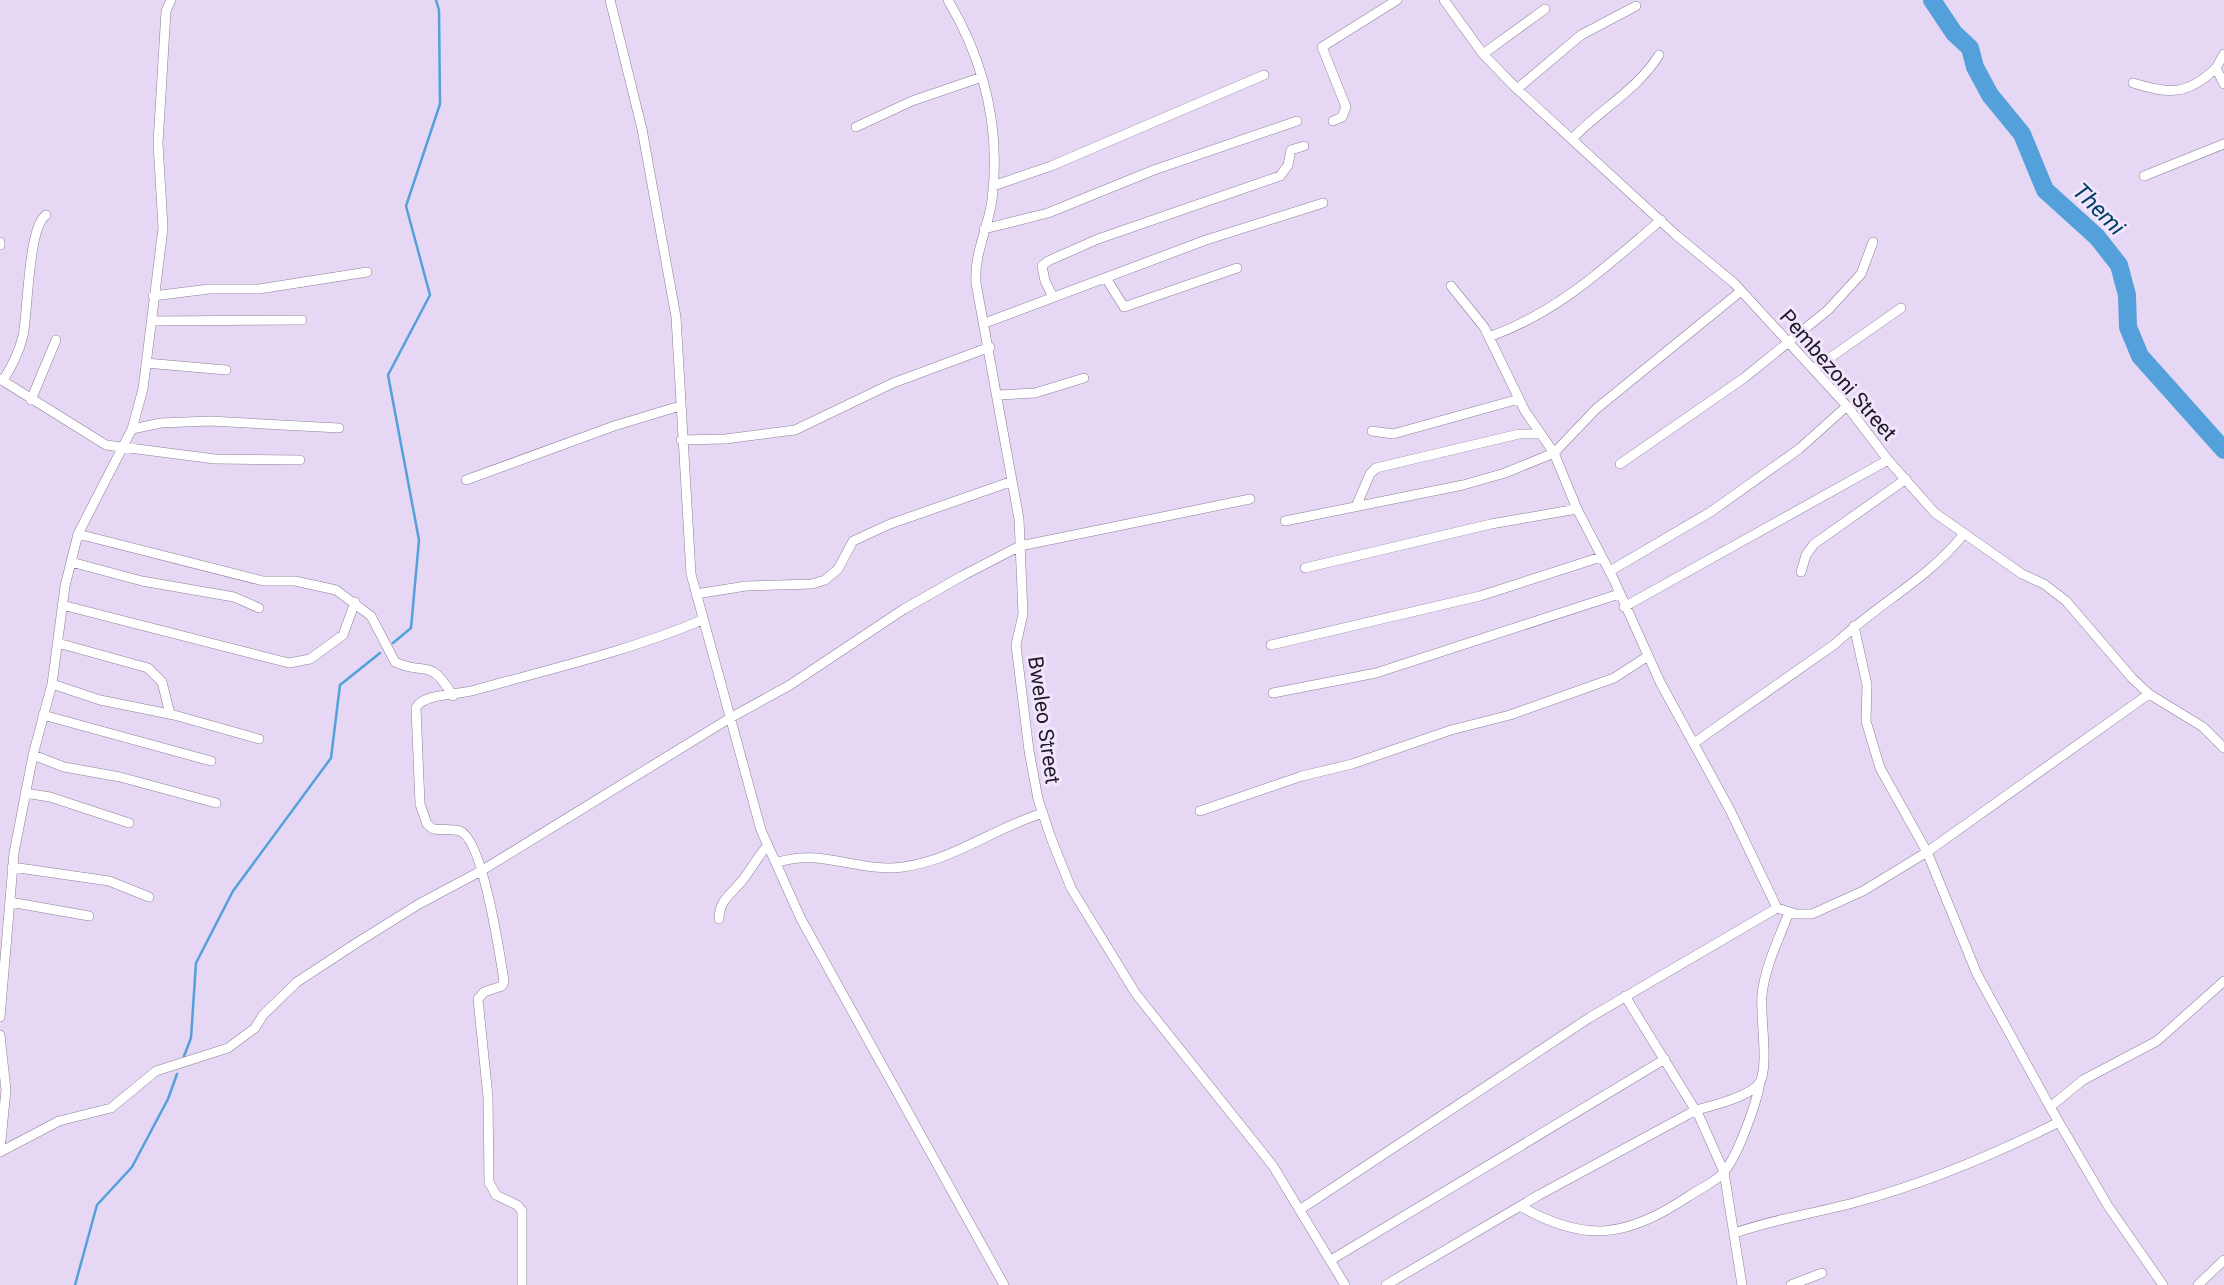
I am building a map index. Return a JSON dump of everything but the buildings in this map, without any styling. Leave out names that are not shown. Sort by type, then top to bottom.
[{"type":"street","points":[[0,1017],[2,963],[12,867],[33,755],[52,684],[62,605],[71,562],[78,534],[132,429],[143,389],[164,206],[158,143],[162,47],[166,11],[171,0]]},
{"type":"street","points":[[610,0],[642,129],[676,317],[681,440],[691,574],[768,845],[801,919],[1004,1285]]},
{"type":"street","name":"Bweleo Street","points":[[947,0],[968,37],[991,110],[993,186],[975,271],[1018,519],[1023,614],[1016,645],[1029,751],[1042,813],[1071,888],[1136,994],[1273,1166],[1345,1285]]},
{"type":"street","points":[[1334,121],[1342,117],[1346,107],[1322,47],[1397,0]]},
{"type":"street","name":"Pembezoni Street","points":[[1444,0],[1483,54],[1517,89],[1741,290],[1847,406],[1888,460],[1935,513],[2022,575],[2044,584],[2066,601],[2149,694],[2203,726],[2224,748]]},
{"type":"street","points":[[1517,89],[1581,35],[1636,6]]},
{"type":"street","points":[[1483,54],[1545,9]]},
{"type":"street","points":[[2133,83],[2163,92],[2178,91],[2198,82],[2216,68],[2224,54]]},
{"type":"street","points":[[1573,138],[1593,117],[1646,75],[1660,55]]},
{"type":"street","points":[[2216,68],[2224,84]]},
{"type":"street","points":[[993,186],[1051,166],[1264,75]]},
{"type":"street","points":[[856,127],[912,101],[982,78]]},
{"type":"street","points":[[984,229],[1048,213],[1154,170],[1297,121]]},
{"type":"street","points":[[2144,176],[2224,144]]},
{"type":"street","points":[[1053,297],[1042,273],[1042,266],[1048,261],[1098,239],[1280,176],[1288,165],[1291,150],[1304,146]]},
{"type":"street","points":[[985,323],[1206,240],[1323,203]]},
{"type":"street","points":[[46,215],[41,218],[36,233],[21,342],[1,380],[94,440],[121,449],[215,459],[300,460]]},
{"type":"street","points":[[1489,337],[1538,317],[1587,282],[1661,220]]},
{"type":"street","points":[[1620,464],[1790,343],[1849,290],[1869,257],[1874,242]]},
{"type":"street","points":[[1106,278],[1124,307],[1237,268]]},
{"type":"street","points":[[153,296],[209,289],[259,289],[366,272]]},
{"type":"street","points":[[1451,286],[1489,337],[1519,399],[1554,453],[1577,509],[1648,656],[1777,908],[1812,914],[1863,891],[1927,852],[2149,694]]},
{"type":"street","points":[[1285,521],[1463,485],[1505,473],[1554,453],[1606,401],[1741,290]]},
{"type":"street","points":[[1814,369],[1901,308]]},
{"type":"street","points":[[151,321],[302,320]]},
{"type":"street","points":[[31,400],[56,340]]},
{"type":"street","points":[[681,440],[725,439],[795,430],[893,383],[990,347]]},
{"type":"street","points":[[146,363],[226,370]]},
{"type":"street","points":[[998,395],[1035,393],[1084,378]]},
{"type":"street","points":[[1372,431],[1392,434],[1519,399]]},
{"type":"street","points":[[466,480],[614,426],[680,406]]},
{"type":"street","points":[[1609,571],[1712,511],[1798,449],[1847,406]]},
{"type":"street","points":[[132,429],[161,423],[210,421],[339,428]]},
{"type":"street","points":[[1357,505],[1370,474],[1376,468],[1519,434],[1540,434]]},
{"type":"street","points":[[1624,607],[1888,460]]},
{"type":"street","points":[[1801,572],[1806,555],[1814,544],[1906,479]]},
{"type":"street","points":[[696,594],[746,586],[812,584],[825,580],[838,569],[853,541],[862,536],[1010,482]]},
{"type":"street","points":[[0,1151],[59,1121],[111,1108],[156,1072],[228,1048],[255,1028],[263,1015],[297,982],[419,904],[481,871],[730,718],[790,685],[904,609],[1020,546],[1250,499]]},
{"type":"street","points":[[1305,568],[1491,524],[1577,509]]},
{"type":"street","points":[[78,534],[263,580],[295,581],[336,590],[371,616],[396,662],[433,671],[441,676],[453,696]]},
{"type":"street","points":[[1694,743],[1799,671],[1938,563],[1963,535]]},
{"type":"street","points":[[1271,645],[1480,596],[1601,557]]},
{"type":"street","points":[[71,562],[142,581],[234,597],[259,608]]},
{"type":"street","points":[[1273,693],[1376,673],[1619,593]]},
{"type":"street","points":[[62,605],[289,663],[310,659],[343,635],[355,602]]},
{"type":"street","points":[[522,1285],[522,1211],[517,1205],[496,1195],[489,1182],[488,1097],[478,999],[484,992],[502,986],[504,981],[495,923],[481,871],[467,837],[461,831],[433,829],[427,824],[420,804],[416,708],[425,699],[453,696],[617,651],[702,620]]},
{"type":"street","points":[[1854,626],[1867,685],[1866,721],[1880,768],[1927,852],[1977,974],[2050,1107],[2122,1228],[2163,1285]]},
{"type":"street","points":[[58,643],[148,668],[162,682],[170,714]]},
{"type":"street","points":[[1200,811],[1302,776],[1352,764],[1425,738],[1510,715],[1614,678],[1648,656]]},
{"type":"street","points":[[52,684],[100,700],[170,714],[259,738]]},
{"type":"street","points":[[43,715],[211,761]]},
{"type":"street","points":[[33,755],[64,767],[120,777],[216,803]]},
{"type":"street","points":[[25,793],[50,797],[129,823]]},
{"type":"street","points":[[776,863],[802,856],[874,868],[926,863],[950,856],[1003,827],[1042,813]]},
{"type":"street","points":[[719,919],[726,896],[741,883],[768,845]]},
{"type":"street","points":[[12,867],[109,881],[149,897]]},
{"type":"street","points":[[10,902],[89,916]]},
{"type":"street","points":[[1301,1209],[1625,996],[1777,908]]},
{"type":"street","points":[[1520,1206],[1550,1223],[1567,1228],[1615,1231],[1641,1223],[1681,1201],[1724,1172],[1754,1111],[1760,1081],[1764,982],[1789,912]]},
{"type":"street","points":[[2050,1107],[2083,1080],[2157,1041],[2224,981]]},
{"type":"street","points":[[1625,996],[1696,1110],[1724,1172],[1742,1285]]},
{"type":"street","points":[[0,1035],[6,1090],[4,1135],[0,1151]]},
{"type":"street","points":[[1331,1260],[1665,1059]]},
{"type":"street","points":[[1386,1285],[1520,1206],[1696,1110],[1723,1102],[1756,1087],[1760,1081]]},
{"type":"street","points":[[1735,1233],[1910,1186],[2006,1149],[2059,1122]]},
{"type":"street","points":[[2198,1285],[2224,1261]]},
{"type":"street","points":[[1791,1285],[1822,1273]]},
{"type":"waterway","points":[[393,643],[411,628],[419,540],[388,375],[430,295],[406,206],[440,104],[439,10],[436,0]]},
{"type":"waterway","name":"Themi","points":[[1932,0],[1954,33],[1970,48],[1975,67],[1990,95],[2022,134],[2045,190],[2097,237],[2119,265],[2127,295],[2128,327],[2140,356],[2224,450]]},
{"type":"waterway","points":[[184,1056],[191,1038],[196,963],[233,891],[331,758],[340,685],[380,653]]},
{"type":"waterway","points":[[75,1285],[97,1205],[132,1167],[168,1099],[177,1074]]}]
